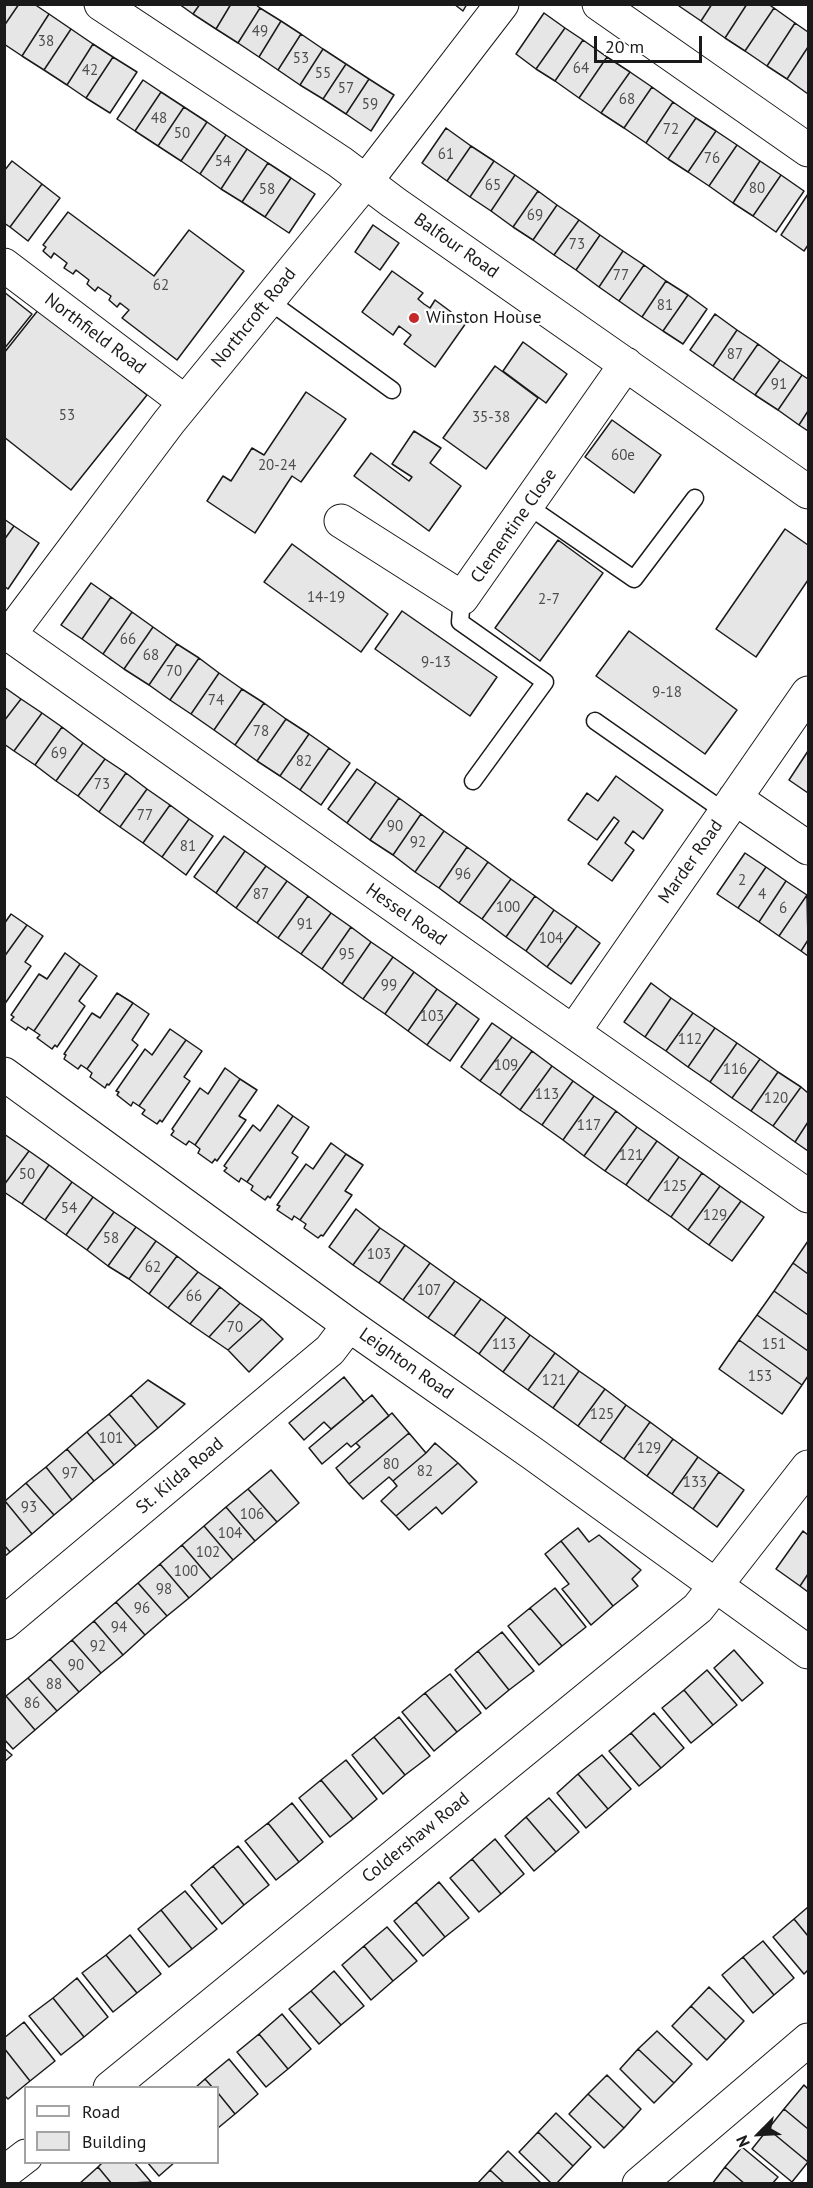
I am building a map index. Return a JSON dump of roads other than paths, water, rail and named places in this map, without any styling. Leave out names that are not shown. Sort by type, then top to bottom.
[{"type":"street","name":"Balfour Road","points":[[101,4],[340,162],[808,492]]},
{"type":"street","name":"Northcroft Road","points":[[7,633],[185,402],[366,182],[502,4]]},
{"type":"street","points":[[599,4],[808,150]]},
{"type":"street","name":"Northfield Road","points":[[4,265],[185,402]]},
{"type":"street","name":"Clementine Close","points":[[341,521],[462,598],[626,364]]},
{"type":"street","name":"Hessel Road","points":[[7,633],[808,1196]]},
{"type":"street","name":"Marder Road","points":[[574,1031],[808,693]]},
{"type":"street","points":[[730,805],[808,848]]},
{"type":"street","name":"Leighton Road","points":[[7,1080],[808,1652]]},
{"type":"street","name":"St. Kilda Road","points":[[4,1623],[330,1350],[349,1325]]},
{"type":"street","name":"Coldershaw Road","points":[[112,2086],[698,1608],[808,1467]]},
{"type":"street","points":[[639,2184],[808,2042]]},
{"type":"street","points":[[4,2173],[24,2158]]},
{"type":"lane","points":[[269,301],[392,390]]},
{"type":"lane","points":[[528,506],[634,579],[695,498]]},
{"type":"lane","points":[[462,598],[460,622],[545,682],[472,781]]},
{"type":"lane","points":[[595,721],[730,805]]},
{"type":"place","name":"Winston House","points":[[414,318]]}]
